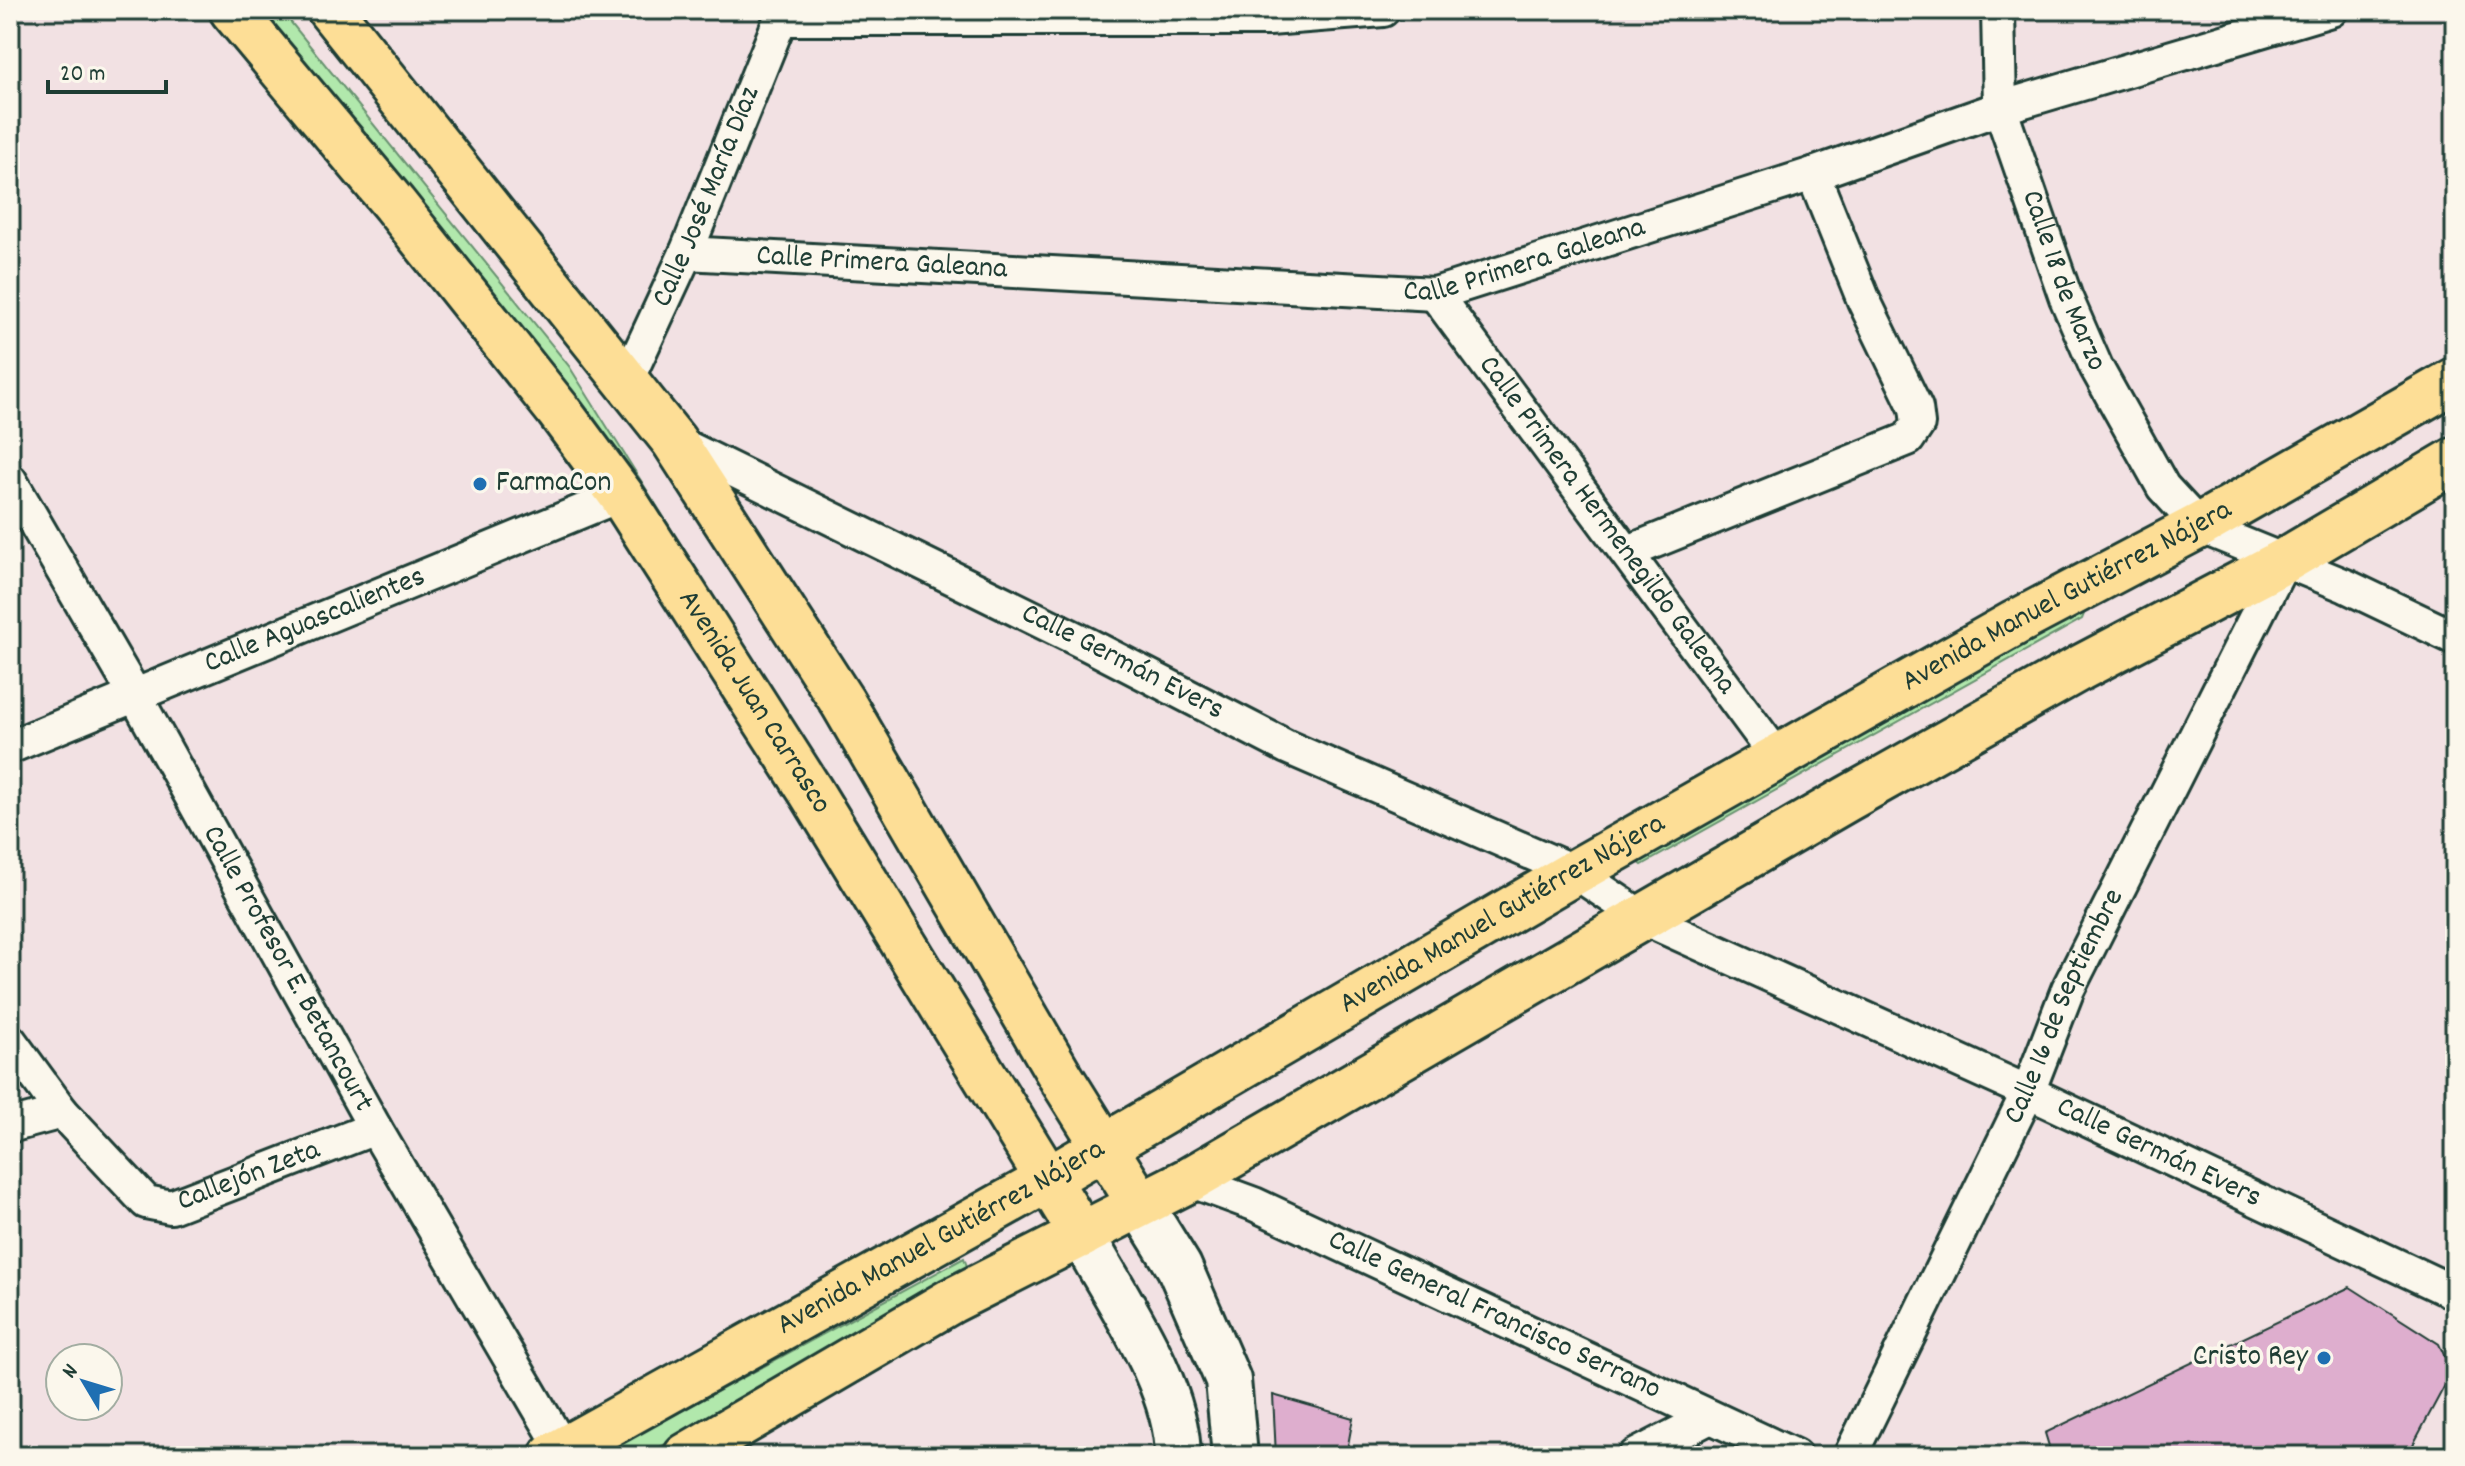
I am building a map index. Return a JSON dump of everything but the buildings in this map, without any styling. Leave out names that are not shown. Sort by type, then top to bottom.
[{"type":"main road","name":"Avenida Juan Carrasco","points":[[232,10],[394,204],[558,410],[621,495],[811,792],[1082,1235]]},
{"type":"main road","points":[[330,10],[674,441],[843,703],[1140,1204]]},
{"type":"main road","name":"Avenida Manuel Gutiérrez Nájera","points":[[561,1454],[1047,1180],[1575,872],[2015,623],[2199,526],[2455,380]]},
{"type":"main road","name":"Avenida Manuel Gutiérrez Nájera","points":[[686,1456],[951,1301],[1189,1180],[1998,714],[2284,561],[2455,460]]},
{"type":"street","points":[[782,14],[1269,19],[1383,10]]},
{"type":"street","name":"Calle 18 de Marzo","points":[[1998,10],[2000,108],[2066,298],[2096,367],[2163,487],[2199,526]]},
{"type":"street","name":"Calle Primera Galeana","points":[[686,253],[1435,294],[1813,174],[2000,108],[2331,10]]},
{"type":"street","name":"Calle José María Díaz","points":[[626,382],[686,253],[782,14]]},
{"type":"street","points":[[1628,552],[1908,439],[1918,424],[1916,408],[1864,301],[1813,174]]},
{"type":"street","name":"Calle Primera Hermenegildo Galeana","points":[[1435,294],[1778,758]]},
{"type":"street","name":"Calle Germán Evers","points":[[674,441],[1089,645],[1287,747],[1575,872],[1643,918],[2028,1092],[2455,1293]]},
{"type":"street","name":"Calle Profesor E. Betancourt","points":[[10,480],[135,695],[375,1128],[561,1454]]},
{"type":"street","name":"Calle Aguascalientes","points":[[10,747],[621,495]]},
{"type":"street","points":[[2199,526],[2455,638]]},
{"type":"street","name":"Calle 16 de Septiembre","points":[[1850,1456],[2028,1092],[2068,989],[2284,561]]},
{"type":"street","name":"Callejón Zeta","points":[[10,1041],[62,1112],[146,1202],[160,1207],[171,1207],[375,1128]]},
{"type":"street","points":[[10,1126],[62,1112]]},
{"type":"street","name":"Calle General Francisco Serrano","points":[[1189,1180],[1254,1204],[1795,1456]]},
{"type":"street","points":[[1140,1204],[1179,1267],[1228,1380],[1235,1456]]},
{"type":"street","name":"Avenida Juan Carrasco","points":[[1082,1235],[1148,1357],[1170,1407],[1178,1456]]},
{"type":"street","points":[[1635,1456],[1710,1417]]},
{"type":"green space","points":[[244,10],[281,10],[569,366],[847,809],[997,1060],[829,819]]},
{"type":"green space","points":[[2088,604],[2082,619],[1642,865],[1633,858]]},
{"type":"green space","points":[[964,1258],[968,1269],[773,1379],[749,1400],[643,1456],[598,1456]]},
{"type":"place","name":"FarmaCon","points":[[480,484]]},
{"type":"place","name":"Cristo Rey","points":[[2324,1358]]}]
